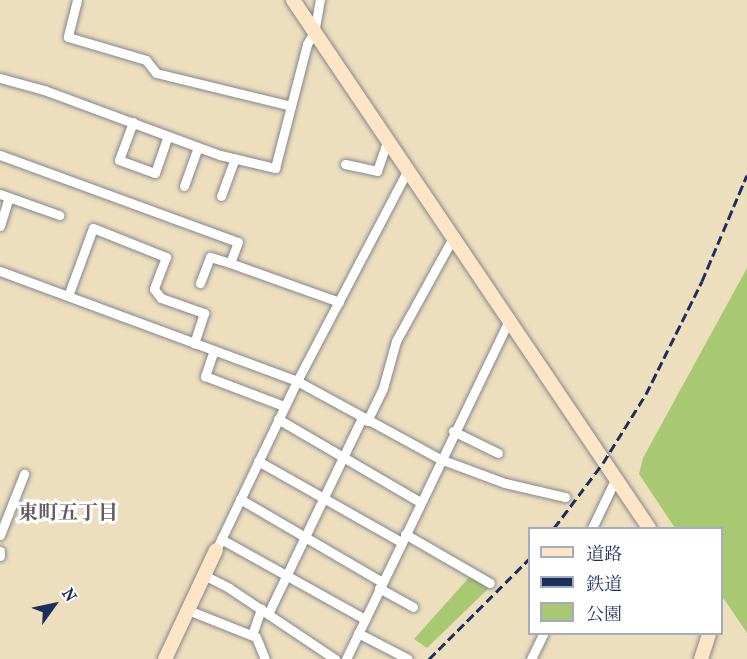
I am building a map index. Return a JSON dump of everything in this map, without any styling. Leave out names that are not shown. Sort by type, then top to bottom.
[{"type":"street","points":[[77,0],[68,37],[146,60],[156,73],[291,106]]},
{"type":"street","points":[[293,0],[510,318],[615,480],[648,527]]},
{"type":"street","points":[[0,78],[44,90],[198,147],[275,168],[307,44],[314,33],[320,0]]},
{"type":"street","points":[[133,122],[119,160],[155,173],[168,136]]},
{"type":"street","points":[[345,164],[377,171],[388,139]]},
{"type":"street","points":[[184,186],[198,147]]},
{"type":"street","points":[[0,155],[238,242],[230,263]]},
{"type":"street","points":[[221,196],[234,158]]},
{"type":"street","points":[[165,659],[284,406],[408,170]]},
{"type":"street","points":[[0,226],[4,196],[60,215]]},
{"type":"street","points":[[68,296],[93,228],[166,257],[154,288],[161,298],[204,313],[194,343]]},
{"type":"street","points":[[252,635],[288,576],[344,458],[383,388],[396,341],[454,237]]},
{"type":"street","points":[[200,283],[210,256],[339,302]]},
{"type":"street","points":[[0,271],[297,381],[440,459],[505,483],[565,496]]},
{"type":"street","points":[[346,659],[453,431],[510,318]]},
{"type":"street","points":[[214,350],[205,376],[284,406]]},
{"type":"street","points":[[278,419],[420,502]]},
{"type":"street","points":[[453,431],[498,453]]},
{"type":"street","points":[[258,461],[325,499],[490,583]]},
{"type":"street","points":[[0,535],[24,474]]},
{"type":"street","points":[[592,527],[615,480]]},
{"type":"street","points":[[240,499],[306,538],[413,607]]},
{"type":"street","points":[[219,544],[288,576],[365,619]]},
{"type":"street","points":[[0,550],[0,556]]},
{"type":"street","points":[[204,575],[265,612],[334,659]]},
{"type":"street","points":[[188,610],[256,637],[265,659]]},
{"type":"street","points":[[358,633],[408,659]]},
{"type":"street","points":[[531,659],[542,635]]},
{"type":"street","points":[[701,659],[708,635]]},
{"type":"green space","points":[[747,268],[747,633],[723,597],[723,527],[674,527],[639,474],[643,458]]},
{"type":"green space","points":[[473,573],[493,584],[427,648],[414,639]]},
{"type":"railway","points":[[555,527],[603,463],[646,394],[702,281],[747,175]]},
{"type":"railway","points":[[429,659],[528,560]]},
{"type":"district","name":"東町五丁目","points":[[68,512]]}]
